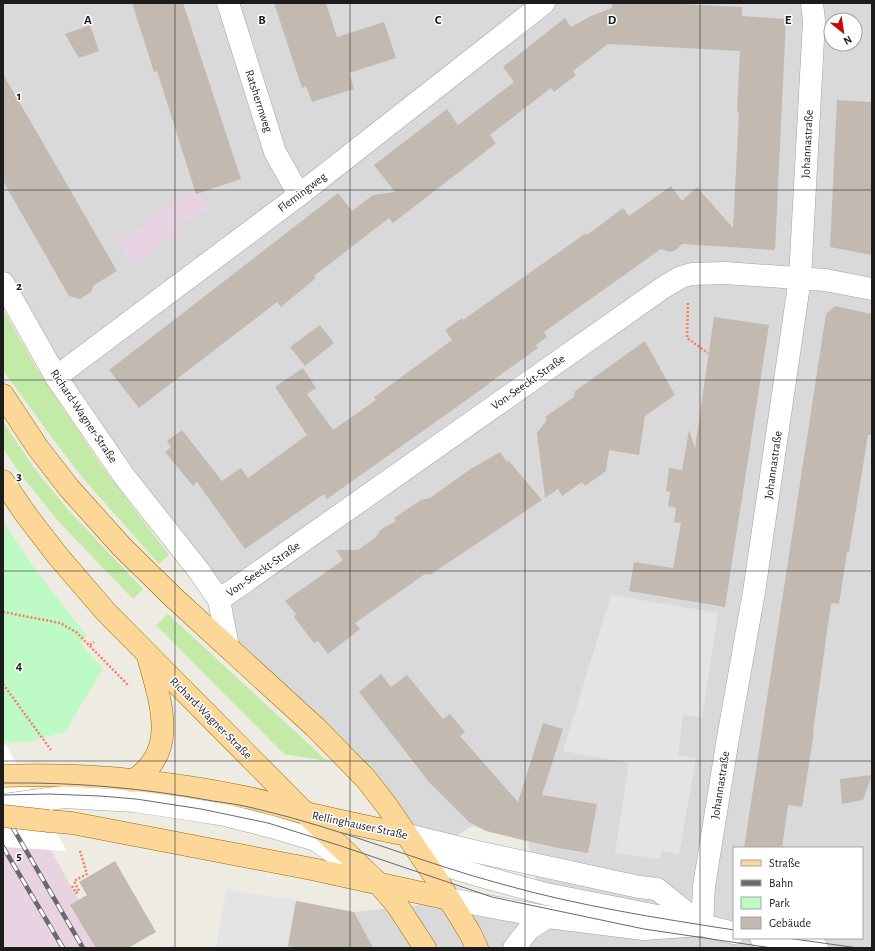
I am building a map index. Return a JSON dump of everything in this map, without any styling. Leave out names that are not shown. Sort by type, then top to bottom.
[{"type":"main road","points":[[3,395],[38,448],[97,520],[122,547],[173,597],[315,727],[366,779],[436,878],[470,933],[477,948]]},
{"type":"main road","name":"Richard-Wagner-Straße","points":[[3,481],[56,555],[106,612],[305,813],[378,884],[397,904],[426,948]]},
{"type":"main road","points":[[132,780],[143,773],[152,762],[160,745],[163,732],[161,707],[148,655]]},
{"type":"main road","name":"Rellinghauser Straße","points":[[13,776],[87,777],[132,780],[171,785],[245,797],[305,813],[407,835]]},
{"type":"main road","name":"Rellinghauser Straße","points":[[3,816],[72,823],[449,899]]},
{"type":"street","name":"Ratsherrnweg","points":[[228,3],[275,152],[299,195]]},
{"type":"street","name":"Flemingweg","points":[[56,377],[299,195],[544,3]]},
{"type":"street","name":"Johannastraße","points":[[702,925],[705,879],[729,730],[754,592],[800,278],[814,21],[812,3]]},
{"type":"street","name":"Von-Seeckt-Straße","points":[[219,600],[664,287],[681,277],[705,273],[800,278],[825,280],[872,289]]},
{"type":"street","name":"Richard-Wagner-Straße","points":[[3,283],[56,377],[124,476],[199,571],[219,600],[228,647]]},
{"type":"street","points":[[3,805],[64,797],[136,801],[224,816],[272,827],[316,840],[378,884]]},
{"type":"street","name":"Rellinghauser Straße","points":[[407,835],[473,851],[657,889],[702,925]]},
{"type":"street","name":"Rellinghauser Straße","points":[[449,899],[547,917],[644,929],[702,925],[733,933]]},
{"type":"street","points":[[514,948],[529,929],[547,917]]},
{"type":"street","points":[[767,939],[817,948]]},
{"type":"path","points":[[681,277],[686,292],[688,305],[687,338],[708,353]]},
{"type":"path","points":[[3,612],[60,623],[76,632],[132,690]]},
{"type":"path","points":[[90,645],[94,642]]},
{"type":"path","points":[[3,684],[49,746]]},
{"type":"path","points":[[72,823],[87,874],[74,881],[79,891],[76,893],[72,886]]},
{"type":"shaded area","points":[[3,3],[872,3],[872,948],[216,948],[227,890],[354,912],[449,902],[544,918],[528,842],[472,826],[424,857],[231,645],[223,601],[127,473],[3,276]]},
{"type":"shaded area","points":[[194,190],[196,194],[200,193],[209,209],[177,227],[180,232],[161,244],[162,247],[131,264],[118,240],[148,224],[147,220],[166,209],[165,207]]},
{"type":"shaded area","points":[[611,595],[718,613],[702,718],[683,715],[678,755],[696,758],[679,854],[662,851],[660,859],[615,853],[629,763],[563,751]]},
{"type":"shaded area","points":[[3,764],[105,948],[3,948]]},
{"type":"shaded area","points":[[227,890],[296,901],[287,948],[216,948]]},
{"type":"green space","points":[[3,309],[36,367],[101,465],[169,555],[159,564],[83,478],[3,370]]},
{"type":"green space","points":[[3,422],[37,472],[70,512],[143,589],[133,599],[59,522],[26,481],[3,449]]},
{"type":"green space","points":[[3,521],[37,572],[87,636],[80,642],[103,669],[65,732],[27,742],[3,743]]},
{"type":"green space","points":[[168,614],[327,761],[284,754],[156,625]]},
{"type":"pier","points":[[3,745],[6,745],[67,851],[3,847]]},
{"type":"building","points":[[132,3],[183,3],[241,179],[196,194],[157,71],[154,72]]},
{"type":"building","points":[[274,3],[326,3],[337,37],[384,22],[396,58],[349,73],[354,89],[312,102],[306,86],[302,88]]},
{"type":"building","points":[[612,3],[660,3],[742,7],[742,16],[786,19],[775,250],[682,244],[676,250],[670,252],[661,249],[544,332],[547,337],[536,345],[538,348],[489,384],[327,499],[324,494],[245,549],[197,482],[193,486],[165,452],[171,447],[167,441],[182,430],[222,481],[241,468],[248,478],[307,435],[275,387],[303,368],[316,388],[307,394],[333,430],[376,400],[374,397],[452,340],[445,330],[462,318],[463,320],[586,233],[587,235],[623,208],[629,216],[671,186],[682,201],[697,187],[733,228],[739,112],[737,112],[740,51],[608,44],[573,71],[576,75],[554,92],[551,88],[490,135],[496,143],[481,155],[393,223],[389,218],[314,276],[316,278],[281,307],[277,302],[139,408],[109,370],[338,193],[352,211],[373,195],[395,192],[374,165],[447,109],[458,125],[514,82],[503,67],[565,18],[571,27],[591,16],[612,8]]},
{"type":"building","points":[[90,25],[99,51],[79,58],[65,34]]},
{"type":"building","points":[[3,74],[117,271],[94,285],[91,292],[80,299],[69,296],[3,181]]},
{"type":"building","points":[[837,100],[872,102],[872,255],[830,247]]},
{"type":"building","points":[[835,306],[872,314],[872,435],[868,435],[839,604],[831,603],[814,733],[802,807],[788,805],[782,847],[744,847],[826,314]]},
{"type":"building","points":[[714,317],[769,325],[725,607],[629,591],[634,562],[673,568],[681,523],[674,522],[676,508],[668,506],[670,492],[666,491],[669,468],[682,470],[689,430],[695,448]]},
{"type":"building","points":[[320,325],[334,343],[305,366],[290,347]]},
{"type":"building","points":[[645,341],[675,395],[645,416],[639,455],[609,450],[606,471],[585,486],[582,482],[562,496],[558,489],[545,498],[537,433],[547,420],[545,417],[574,397],[575,391]]},
{"type":"building","points":[[500,452],[507,462],[509,461],[542,500],[430,575],[425,574],[355,623],[360,629],[328,654],[318,641],[314,643],[294,617],[296,614],[285,601],[343,560],[336,550],[358,550],[376,537],[380,530],[396,521],[394,518],[421,500],[430,498],[469,470]]},
{"type":"building","points":[[381,674],[391,687],[407,675],[443,719],[450,714],[465,732],[460,736],[518,802],[543,723],[563,729],[542,795],[597,804],[588,853],[558,848],[486,831],[469,822],[429,782],[359,692]]},
{"type":"building","points":[[872,775],[863,800],[842,804],[840,779]]},
{"type":"building","points":[[115,861],[156,932],[128,948],[96,948],[70,905],[87,895],[79,882]]},
{"type":"building","points":[[296,901],[354,912],[373,948],[300,948],[288,946]]},
{"type":"tram line","points":[[3,783],[82,785],[135,789],[246,806],[319,826],[443,867],[533,892],[619,911],[733,930]]},
{"type":"tram line","points":[[3,795],[49,794],[100,796],[136,799],[201,809],[268,823],[492,897],[644,929],[772,948]]},
{"type":"tram line","points":[[794,939],[858,948]]},
{"type":"railway","points":[[3,811],[83,948]]},
{"type":"railway","points":[[3,847],[63,948]]}]
